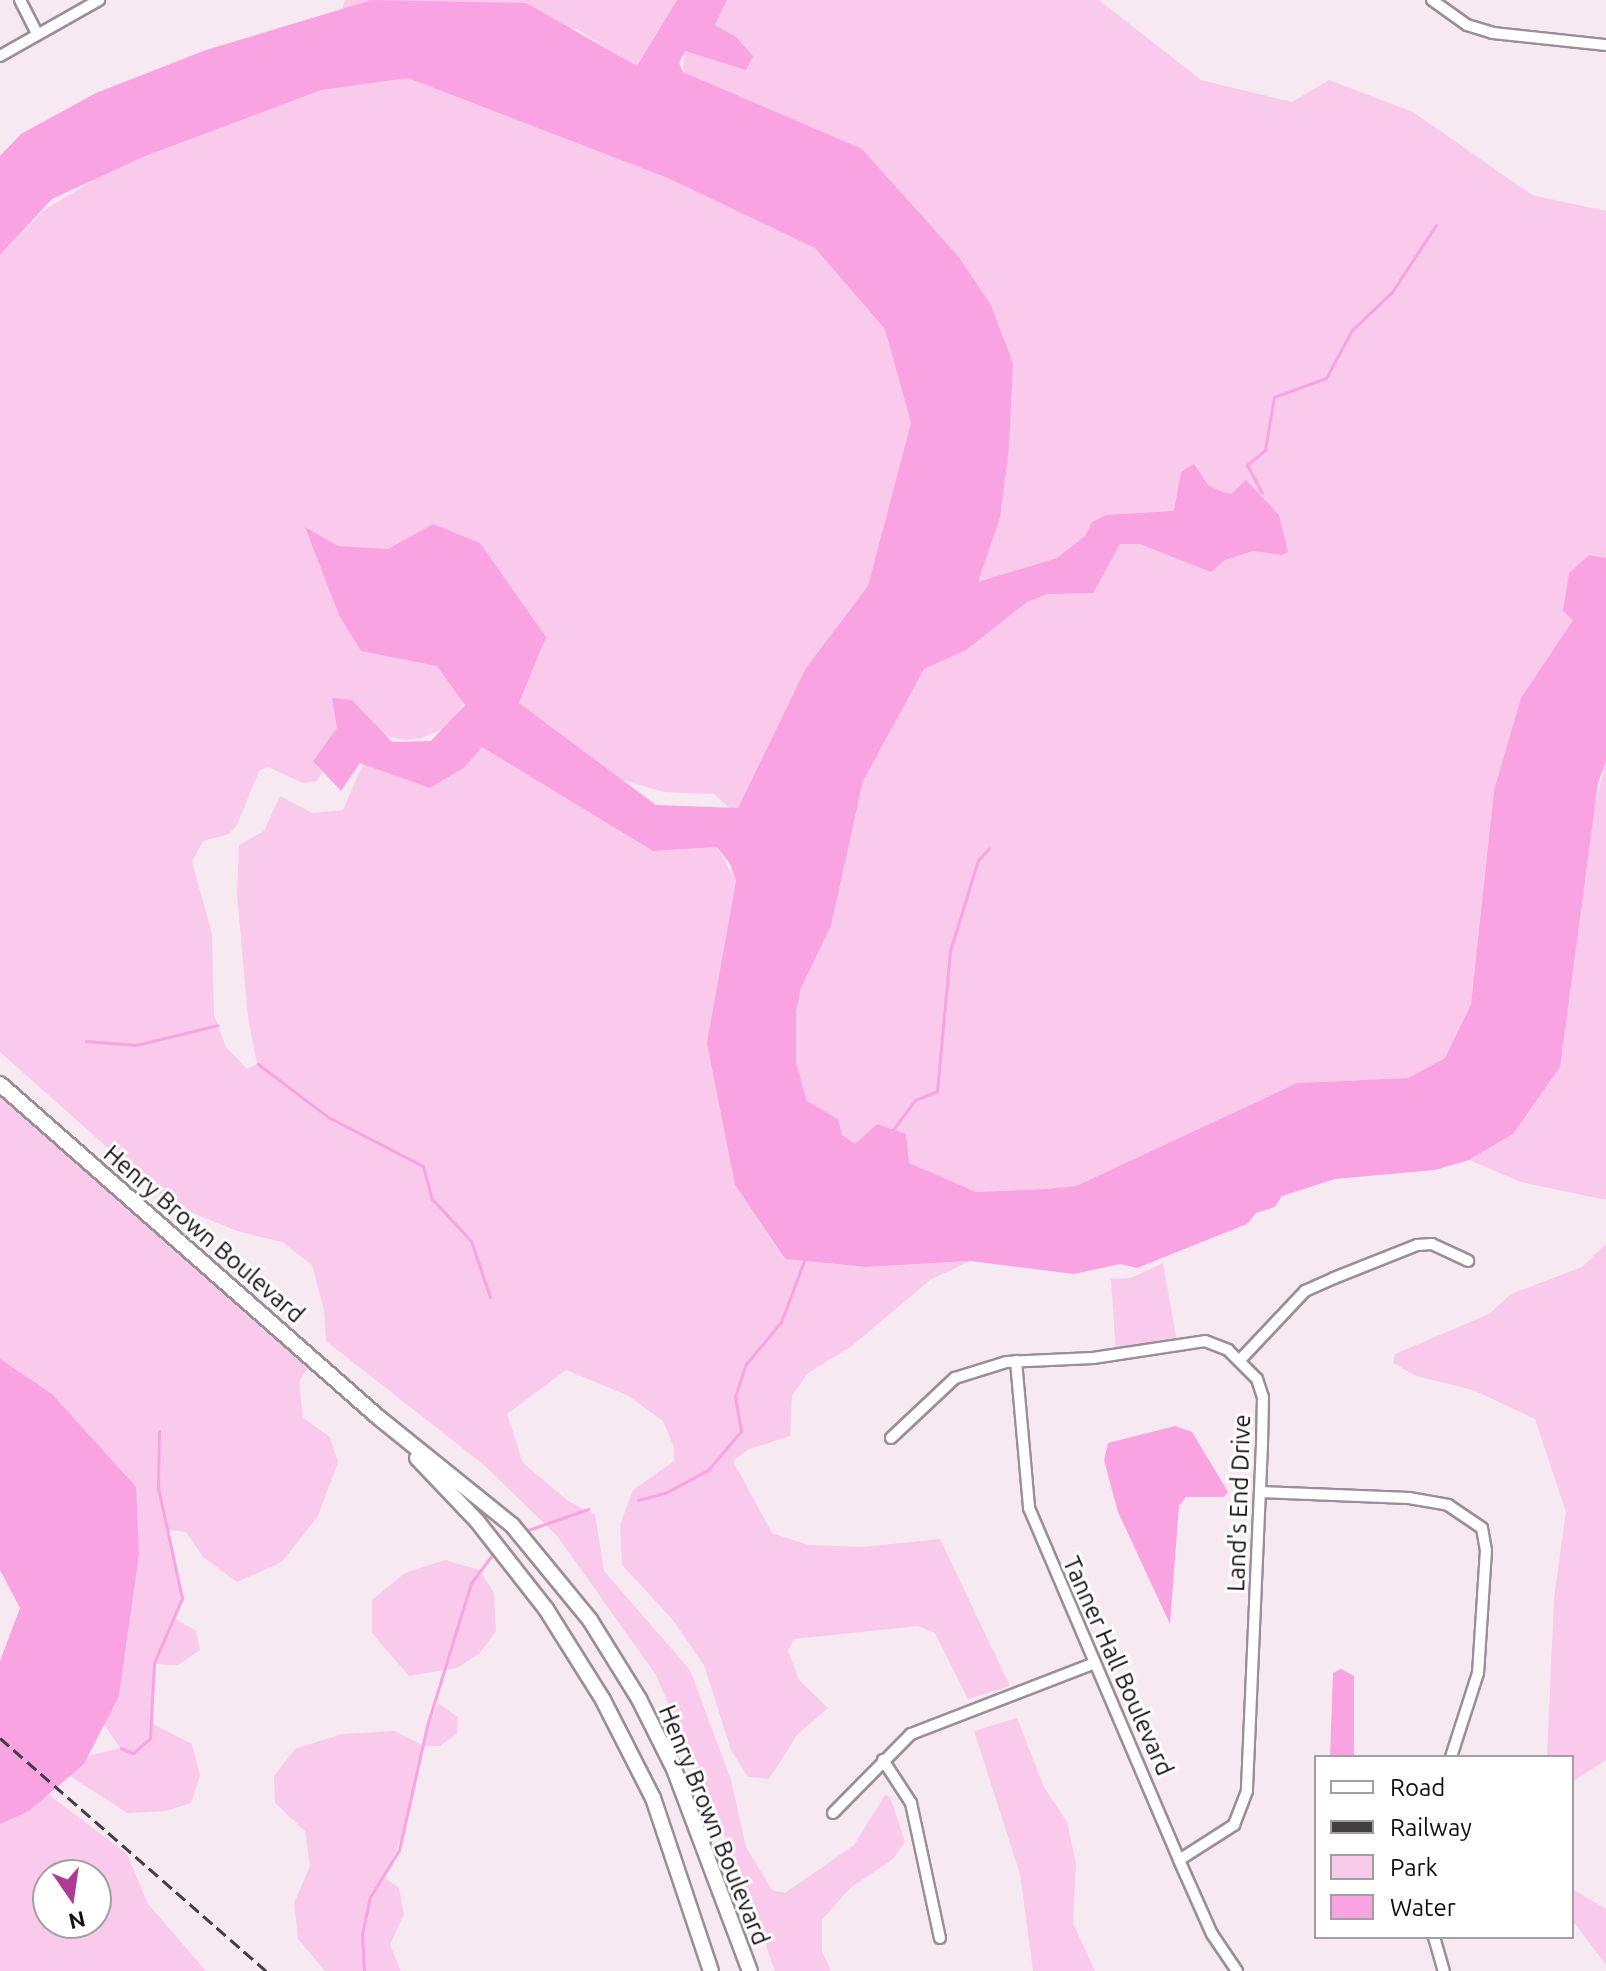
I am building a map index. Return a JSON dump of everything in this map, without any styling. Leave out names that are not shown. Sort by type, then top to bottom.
[{"type":"main road","name":"Henry Brown Boulevard","points":[[0,1084],[378,1417],[512,1525],[590,1620],[639,1699],[674,1769],[750,1971]]},
{"type":"main road","name":"Henry Brown Boulevard","points":[[378,1417],[477,1521],[546,1609],[603,1700],[653,1798],[711,1971]]},
{"type":"street","points":[[20,0],[37,34]]},
{"type":"street","points":[[0,56],[99,0]]},
{"type":"street","points":[[1432,0],[1467,25],[1493,33],[1606,45]]},
{"type":"street","points":[[1240,1360],[1305,1291],[1334,1278],[1417,1245],[1432,1244],[1468,1261]]},
{"type":"street","name":"Land's End Drive","points":[[891,1438],[955,1378],[974,1368],[1016,1361],[1093,1358],[1187,1341],[1205,1341],[1240,1360],[1257,1379],[1263,1397],[1247,1791],[1234,1825],[1179,1860]]},
{"type":"street","name":"Tanner Hall Boulevard","points":[[1016,1361],[1029,1508],[1212,1934],[1237,1971]]},
{"type":"street","points":[[1260,1492],[1409,1498],[1448,1505],[1482,1528],[1486,1550],[1478,1673],[1452,1755]]},
{"type":"street","points":[[833,1813],[911,1734],[1095,1663]]},
{"type":"street","points":[[883,1760],[911,1803],[940,1938]]},
{"type":"street","points":[[1435,1939],[1444,1971]]},
{"type":"green space","points":[[345,0],[677,0],[637,67],[577,29],[340,16]]},
{"type":"green space","points":[[727,0],[1099,0],[1201,80],[1292,102],[1329,80],[1413,112],[1532,195],[1606,211],[1606,558],[1589,556],[1573,620],[1521,698],[1494,790],[1471,1004],[1445,1058],[1408,1078],[1297,1083],[1076,1186],[1046,1189],[976,1192],[855,1145],[842,1135],[838,1119],[807,1101],[796,1063],[796,1012],[801,988],[831,926],[863,781],[894,708],[977,583],[1000,518],[1013,363],[991,305],[959,257],[862,150],[683,72],[684,51],[732,64],[735,36],[715,25]]},
{"type":"green space","points":[[402,68],[843,249],[952,446],[740,817],[714,794],[664,792],[602,774],[467,698],[448,727],[421,738],[405,740],[347,728],[317,781],[303,783],[268,767],[259,771],[237,825],[229,834],[203,841],[192,862],[212,934],[214,1015],[226,1047],[247,1069],[257,1064],[248,1018],[237,894],[239,845],[264,831],[280,796],[312,813],[343,810],[364,761],[484,735],[653,851],[717,847],[736,881],[735,1185],[784,1259],[866,1267],[970,1261],[930,1280],[852,1346],[808,1373],[792,1396],[790,1436],[749,1449],[733,1461],[772,1533],[808,1545],[863,1547],[940,1539],[1010,1686],[968,1699],[935,1633],[918,1626],[794,1639],[788,1651],[799,1680],[828,1708],[797,1735],[769,1779],[748,1777],[731,1750],[704,1665],[672,1619],[622,1565],[620,1525],[633,1490],[674,1461],[674,1447],[663,1421],[627,1395],[566,1370],[507,1414],[523,1463],[568,1501],[595,1515],[604,1571],[690,1670],[731,1780],[746,1847],[772,1890],[785,1893],[854,1845],[885,1795],[890,1797],[905,1842],[893,1859],[850,1888],[822,1920],[822,1951],[831,1971],[775,1971],[740,1872],[656,1675],[558,1537],[484,1465],[326,1341],[324,1310],[312,1265],[282,1242],[237,1231],[171,1204],[0,1052],[0,255],[44,210],[102,175],[238,111]]},
{"type":"green space","points":[[1606,761],[1606,1200],[1521,1182],[1469,1160],[1513,1134]]},
{"type":"green space","points":[[0,1079],[229,1282],[317,1353],[299,1382],[303,1418],[330,1437],[338,1462],[318,1516],[282,1562],[237,1582],[203,1557],[186,1532],[168,1530],[182,1597],[176,1619],[196,1631],[200,1650],[178,1665],[154,1664],[151,1723],[192,1744],[200,1776],[191,1803],[166,1811],[127,1813],[53,1765],[120,1748],[104,1724],[127,1643],[130,1588],[0,1360]]},
{"type":"green space","points":[[1606,1244],[1606,1760],[1574,1781],[1574,1755],[1547,1755],[1554,1598],[1566,1512],[1535,1419],[1473,1390],[1416,1376],[1393,1363],[1395,1354],[1489,1314],[1511,1294],[1582,1267]]},
{"type":"green space","points":[[1163,1263],[1177,1342],[1116,1354],[1111,1279],[1131,1278]]},
{"type":"green space","points":[[445,1560],[480,1570],[494,1593],[496,1631],[480,1653],[457,1668],[409,1676],[372,1633],[372,1600],[405,1573]]},
{"type":"green space","points":[[438,1703],[458,1717],[457,1734],[440,1746],[422,1746],[408,1820],[385,1878],[399,1888],[404,1914],[390,1945],[401,1971],[325,1971],[298,1939],[294,1903],[310,1866],[305,1831],[275,1803],[274,1776],[295,1749],[342,1734],[395,1731],[422,1745]]},
{"type":"green space","points":[[1017,1718],[1044,1787],[1067,1822],[1076,1864],[1073,1923],[1095,1971],[1033,1971],[1020,1874],[974,1731]]},
{"type":"green space","points":[[32,1782],[127,1854],[148,1904],[206,1971],[0,1971],[0,1798]]},
{"type":"green space","points":[[1574,1890],[1606,1909],[1606,1965],[1574,1923]]},
{"type":"water","points":[[372,0],[526,3],[637,66],[677,0],[727,0],[715,25],[735,36],[753,56],[746,70],[685,51],[679,63],[683,72],[862,149],[959,257],[991,305],[1013,363],[1009,447],[1000,518],[978,582],[1057,558],[1085,536],[1092,522],[1106,515],[1174,511],[1181,472],[1194,464],[1208,485],[1220,491],[1231,494],[1246,480],[1279,515],[1288,552],[1282,555],[1253,551],[1225,560],[1211,572],[1140,544],[1120,544],[1093,593],[1048,594],[1027,602],[966,650],[924,669],[863,781],[831,926],[801,988],[796,1012],[796,1063],[807,1101],[838,1119],[842,1135],[855,1144],[877,1124],[906,1134],[909,1163],[976,1192],[1046,1189],[1076,1186],[1297,1083],[1408,1078],[1445,1058],[1471,1004],[1494,790],[1521,698],[1573,620],[1563,611],[1569,573],[1589,555],[1606,558],[1606,761],[1598,783],[1560,1067],[1513,1134],[1469,1160],[1435,1170],[1335,1179],[1282,1196],[1275,1207],[1256,1213],[1247,1224],[1137,1268],[1120,1264],[1074,1274],[970,1261],[866,1267],[785,1259],[735,1185],[707,1043],[736,881],[730,864],[717,847],[653,851],[482,747],[465,767],[430,788],[360,763],[341,791],[313,761],[337,728],[332,698],[352,700],[392,742],[431,741],[465,705],[437,666],[361,651],[339,615],[305,527],[338,546],[388,549],[433,524],[480,543],[546,637],[519,703],[656,805],[738,808],[806,668],[868,586],[911,423],[885,329],[815,248],[668,178],[408,78],[321,90],[145,156],[52,199],[0,255],[0,156],[21,134],[96,93],[206,50]]},
{"type":"water","points":[[0,1359],[52,1394],[136,1487],[139,1554],[119,1696],[84,1764],[29,1811],[0,1824],[0,1661],[20,1608],[0,1570]]},
{"type":"water","points":[[1175,1426],[1192,1432],[1228,1492],[1224,1497],[1186,1497],[1179,1506],[1170,1624],[1118,1512],[1104,1460],[1108,1443]]},
{"type":"water","points":[[1341,1669],[1354,1676],[1354,1755],[1330,1755],[1333,1673]]},
{"type":"waterway","points":[[1262,493],[1247,465],[1265,450],[1274,397],[1326,378],[1352,330],[1392,292],[1436,225]]},
{"type":"waterway","points":[[893,1130],[915,1100],[937,1091],[950,951],[978,860],[989,848]]},
{"type":"waterway","points":[[86,1041],[136,1045],[218,1025]]},
{"type":"waterway","points":[[258,1064],[328,1117],[423,1166],[432,1199],[471,1241],[490,1297]]},
{"type":"waterway","points":[[638,1500],[665,1493],[708,1470],[741,1431],[735,1397],[746,1364],[781,1322],[804,1261]]},
{"type":"waterway","points":[[121,1748],[133,1753],[150,1738],[154,1663],[182,1598],[158,1488],[159,1431]]},
{"type":"waterway","points":[[525,1531],[588,1509]]},
{"type":"waterway","points":[[364,1971],[362,1934],[370,1897],[399,1850],[427,1726],[471,1583],[494,1553]]},
{"type":"railway","points":[[0,1738],[266,1971]]}]
